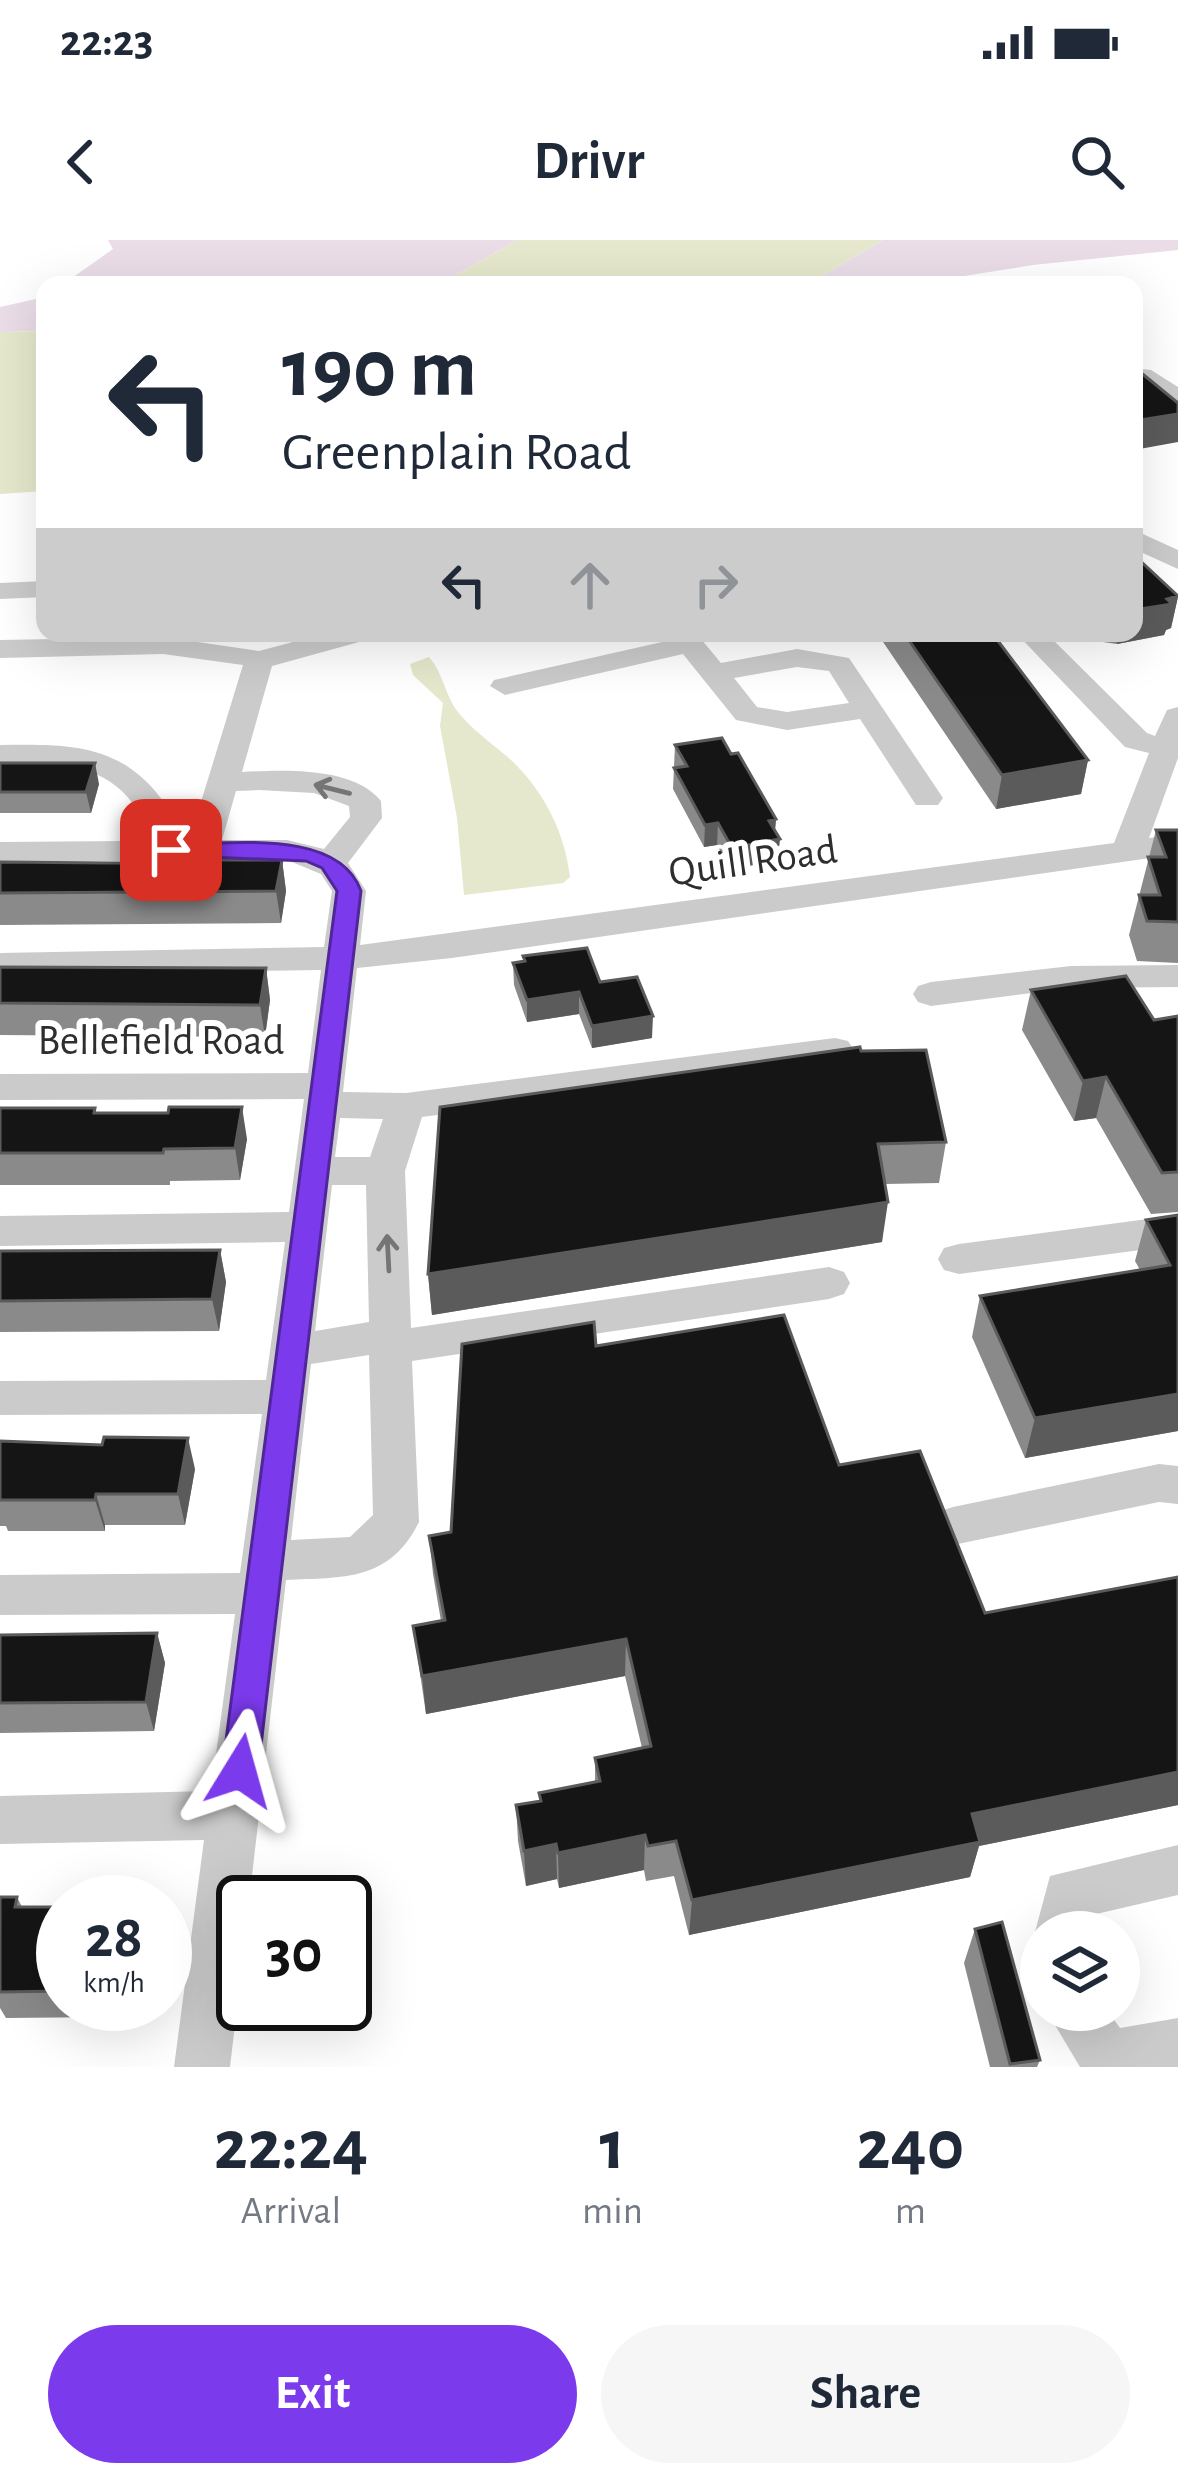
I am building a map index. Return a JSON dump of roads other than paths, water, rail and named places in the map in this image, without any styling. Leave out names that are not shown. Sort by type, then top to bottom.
[{"type":"street","points":[[1143,375],[1178,398]]},
{"type":"street","points":[[1143,543],[1178,562]]},
{"type":"street","points":[[0,591],[36,589]]},
{"type":"street","points":[[0,649],[163,642]]},
{"type":"street","points":[[215,642],[259,660],[326,642]]},
{"type":"street","points":[[505,686],[674,642]]},
{"type":"street","points":[[687,642],[747,714],[787,721],[868,710]]},
{"type":"street","points":[[1039,642],[1136,740],[1166,748]]},
{"type":"street","points":[[713,673],[797,658],[839,664],[927,799]]},
{"type":"street","points":[[202,850],[259,660]]},
{"type":"street","points":[[1128,850],[1178,716]]},
{"type":"street","points":[[0,754],[68,754],[105,763],[142,790],[149,805],[140,851]]},
{"type":"street","points":[[223,782],[318,784],[346,790],[364,801],[366,818],[330,863]]},
{"type":"street","name":"Quill Road","points":[[0,964],[340,958],[735,910],[1178,844]]},
{"type":"street","points":[[0,852],[287,850],[330,863],[344,877],[349,891],[202,2067]]},
{"type":"street","points":[[931,994],[1071,977],[1178,976]]},
{"type":"street","name":"Bellefield Road","points":[[0,1087],[322,1096],[406,1106],[835,1050]]},
{"type":"street","points":[[0,1595],[266,1577],[361,1556],[396,1522],[385,1171],[406,1106]]},
{"type":"street","points":[[313,1171],[385,1171]]},
{"type":"street","points":[[0,1231],[306,1228]]},
{"type":"street","points":[[959,1259],[1178,1230]]},
{"type":"street","points":[[292,1351],[829,1283]]},
{"type":"street","points":[[0,1398],[286,1397]]},
{"type":"street","points":[[953,1526],[1159,1483],[1178,1484]]},
{"type":"street","points":[[0,1820],[234,1815]]},
{"type":"street","points":[[1066,1911],[1069,1894],[1178,1870]]},
{"type":"street","points":[[1088,2031],[1108,2060],[1178,2046]]}]
